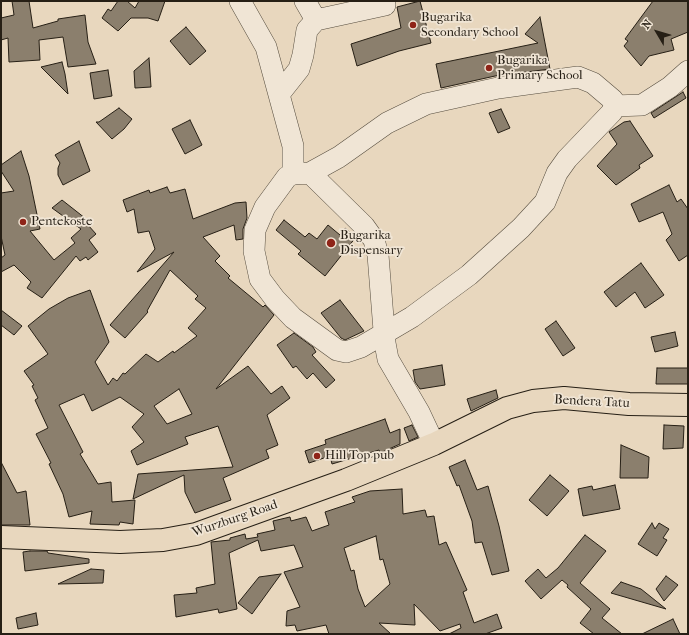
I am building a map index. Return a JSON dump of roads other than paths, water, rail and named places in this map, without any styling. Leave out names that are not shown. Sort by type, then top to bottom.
[{"type":"main road","name":"Bendera Tatu","points":[[434,444],[501,411],[533,401],[564,398],[629,404],[688,405]]},
{"type":"main road","name":"Wurzburg Road","points":[[1,537],[120,542],[163,540],[196,534],[346,480],[434,444]]},
{"type":"street","points":[[240,1],[254,23],[266,48],[302,174],[364,226],[374,240],[378,255],[384,334],[388,359],[422,417],[434,444]]},
{"type":"street","points":[[305,1],[316,20]]},
{"type":"street","points":[[280,93],[299,69],[307,30],[316,20],[347,7],[385,6]]},
{"type":"street","points":[[614,106],[642,105],[670,87],[688,71]]},
{"type":"street","points":[[578,77],[593,83],[613,100],[614,106],[610,114],[561,166],[545,202],[521,228],[469,275],[438,300],[361,347],[346,352],[337,350],[293,318],[275,299],[260,279],[254,251],[255,230],[265,207],[277,189],[287,177],[302,174],[339,157],[387,123],[426,104],[491,89],[578,77]]},
{"type":"place","name":"Bugarika Secondary School","points":[[413,25]]},
{"type":"place","name":"Bugarika Primary School","points":[[489,68]]},
{"type":"place","name":"Pentekoste","points":[[23,222]]},
{"type":"place","name":"Bugarika Dispensary","points":[[331,243]]},
{"type":"place","name":"Hill Top pub","points":[[317,456]]}]
